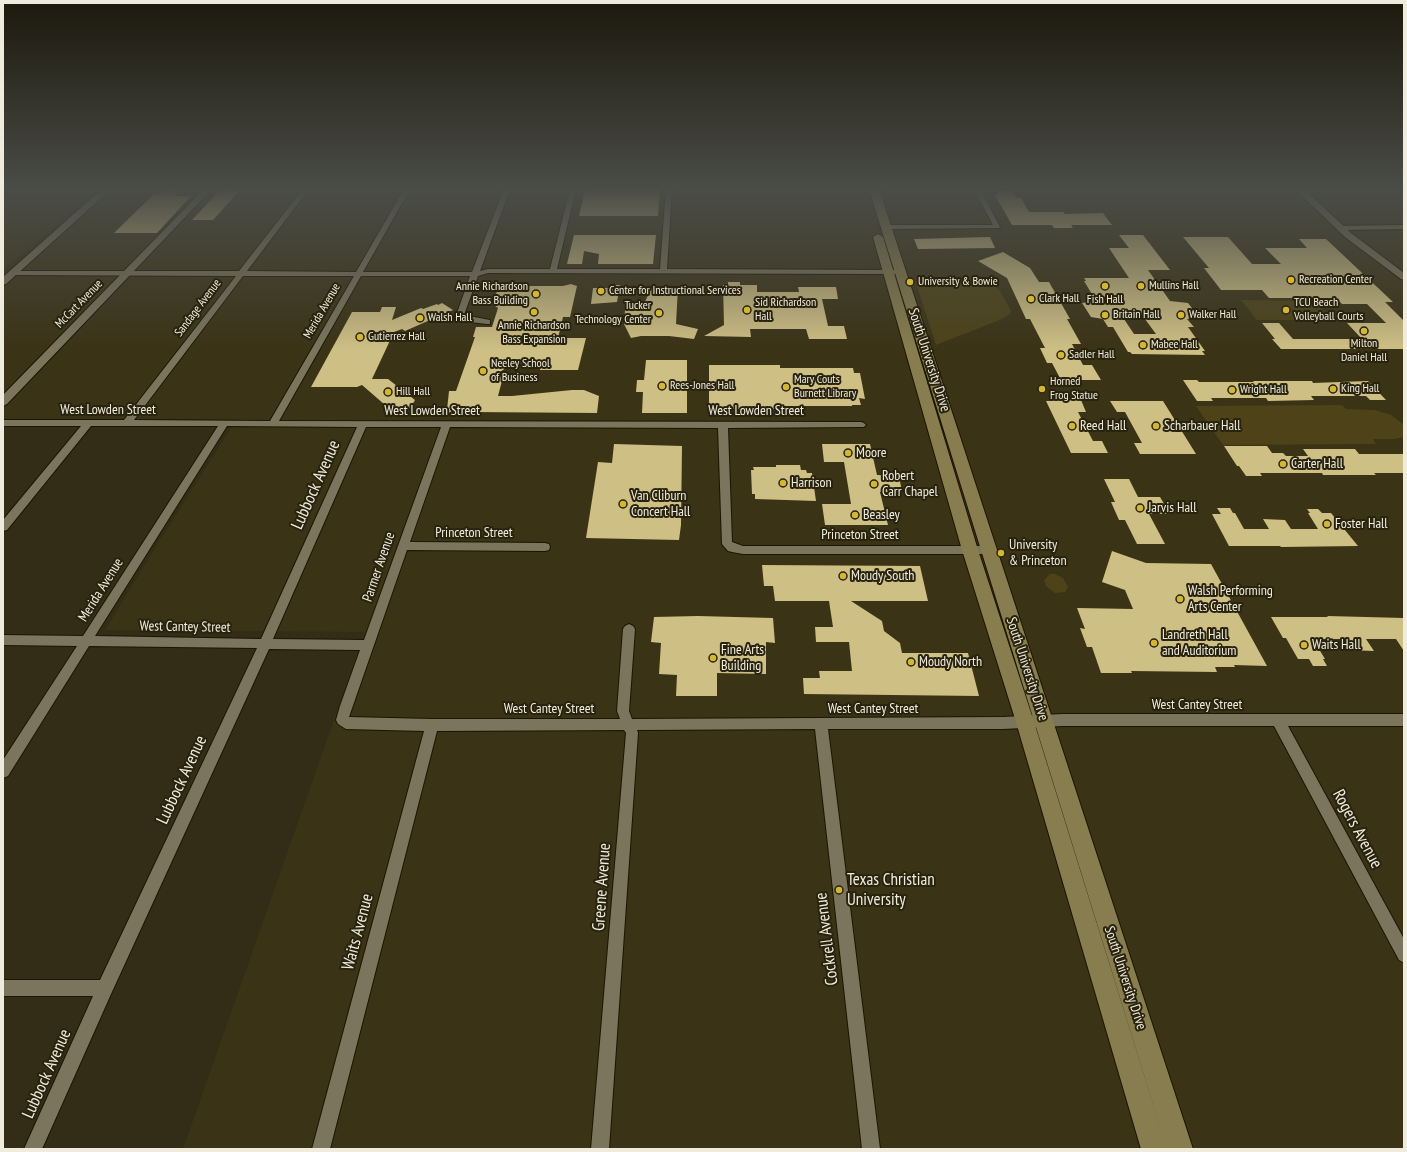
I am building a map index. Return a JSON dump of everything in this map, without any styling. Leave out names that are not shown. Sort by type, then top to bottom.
[{"type":"main road","name":"South University Drive","points":[[883,243],[989,550],[1034,722],[1154,1149]]},
{"type":"main road","name":"South University Drive","points":[[889,243],[894,272],[970,550],[1034,722],[1180,1149]]},
{"type":"street","points":[[3,282],[47,243]]},
{"type":"street","name":"McCart Avenue","points":[[3,402],[156,243]]},
{"type":"street","name":"Sandage Avenue","points":[[126,424],[265,243]]},
{"type":"street","name":"Merida Avenue","points":[[273,424],[376,243]]},
{"type":"street","points":[[486,243],[460,316],[465,319],[487,322]]},
{"type":"street","points":[[553,272],[560,243]]},
{"type":"street","points":[[663,272],[665,243]]},
{"type":"street","points":[[1357,243],[1404,277]]},
{"type":"street","points":[[13,273],[474,274],[488,271],[894,272]]},
{"type":"street","name":"West Lowden Street","points":[[3,423],[861,425]]},
{"type":"street","points":[[3,527],[88,424]]},
{"type":"street","name":"Merida Avenue","points":[[3,772],[224,424]]},
{"type":"street","name":"Lubbock Avenue","points":[[33,1149],[105,988],[265,644],[362,425]]},
{"type":"street","name":"Parmer Avenue","points":[[342,720],[402,546],[446,425]]},
{"type":"street","name":"Princeton Street","points":[[723,425],[727,544],[732,548],[743,550],[989,550]]},
{"type":"street","name":"Princeton Street","points":[[402,546],[545,547]]},
{"type":"street","name":"Greene Avenue","points":[[600,1149],[632,733],[623,711],[629,629]]},
{"type":"street","name":"West Cantey Street","points":[[3,640],[368,645]]},
{"type":"street","name":"West Cantey Street","points":[[342,720],[346,723],[432,725],[1404,720]]},
{"type":"street","name":"Rogers Avenue","points":[[1278,720],[1404,955]]},
{"type":"street","name":"Cockrell Avenue","points":[[821,724],[871,1149]]},
{"type":"street","name":"Waits Avenue","points":[[322,1149],[432,725]]},
{"type":"street","points":[[3,988],[105,988]]},
{"type":"shaded area","points":[[3,243],[35,243],[3,270]]},
{"type":"shaded area","name":"Texas Christian University","points":[[52,243],[1404,243],[1404,1149],[183,1149],[365,632],[105,630],[236,420],[3,419],[3,286]]},
{"type":"shaded area","points":[[921,278],[956,278],[979,281],[994,285],[1000,291],[1011,311],[1010,314],[1002,319],[936,345],[916,283]]},
{"type":"shaded area","name":"TCU Beach Volleyball Courts","points":[[1241,300],[1314,301],[1332,320],[1257,320]]},
{"type":"shaded area","points":[[1342,405],[1346,409],[1375,410],[1391,415],[1404,425],[1404,437],[1394,439],[1373,439],[1376,444],[1223,445],[1196,406]]},
{"type":"shaded area","points":[[1050,574],[1055,574],[1063,578],[1068,587],[1065,592],[1055,593],[1046,586],[1044,580]]},
{"type":"building","points":[[572,243],[655,243],[653,264],[598,264],[599,254],[584,251],[582,264],[567,264]]},
{"type":"building","points":[[916,243],[993,243],[995,248],[918,249]]},
{"type":"building","points":[[1125,243],[1149,243],[1170,270],[1148,270],[1170,301],[1188,303],[1199,317],[1187,319],[1194,327],[1188,327],[1205,351],[1202,351],[1205,355],[1132,354],[1128,352],[1113,327],[1108,327],[1103,319],[1091,317],[1082,303],[1096,301],[1084,281],[1086,281],[1084,278],[1129,278],[1109,248],[1129,248]],"holes":[[[1118,310],[1142,315],[1156,334],[1134,334]]]},
{"type":"building","name":"Recreation Center","points":[[1188,243],[1233,243],[1252,264],[1281,264],[1265,248],[1307,248],[1302,243],[1330,243],[1393,302],[1385,302],[1404,321],[1404,349],[1281,349],[1272,339],[1275,339],[1262,323],[1279,323],[1293,339],[1362,339],[1347,323],[1386,323],[1367,304],[1342,304],[1336,298],[1269,298],[1262,290],[1221,290],[1204,268],[1209,268]]},
{"type":"building","points":[[1003,252],[1030,268],[1039,282],[1049,282],[1070,319],[1067,319],[1081,344],[1072,344],[1083,365],[1092,365],[1101,380],[1061,380],[1052,363],[1047,363],[1040,348],[1045,348],[1030,319],[1026,319],[1007,278],[978,261]]},
{"type":"building","points":[[728,282],[740,282],[740,285],[757,285],[757,292],[799,292],[798,287],[836,287],[838,299],[822,299],[828,326],[844,326],[847,339],[809,339],[806,329],[750,329],[751,337],[704,336],[724,325],[723,285],[728,285]]},
{"type":"building","name":"Neeley School of Business","points":[[519,284],[525,286],[563,286],[571,284],[577,286],[570,317],[563,317],[558,338],[586,338],[578,370],[540,370],[540,368],[530,368],[530,364],[519,363],[510,365],[500,372],[503,377],[498,396],[584,390],[599,396],[597,413],[472,412],[457,414],[450,413],[447,410],[449,391],[456,391],[475,337],[473,337],[476,327],[492,327],[498,308],[492,304],[498,289],[510,289],[511,286]]},
{"type":"building","name":"Center for Instructional Services","points":[[610,285],[620,285],[617,302],[591,304],[593,288],[609,288]]},
{"type":"building","name":"Tucker Technology Center","points":[[653,285],[665,290],[666,287],[678,287],[676,324],[698,329],[694,339],[669,336],[641,336],[631,338],[624,324],[625,310],[641,310]]},
{"type":"building","points":[[442,303],[453,310],[405,331],[402,329],[394,332],[372,379],[388,379],[415,400],[411,407],[401,413],[398,411],[392,411],[362,385],[357,387],[311,387],[352,312],[380,312],[382,307],[396,307],[392,320],[421,308],[423,309]]},
{"type":"building","name":"Rees-Jones Hall","points":[[646,360],[687,360],[687,413],[642,413],[643,392],[636,392],[637,380],[644,380]]},
{"type":"building","name":"Mary Couts Burnett Library","points":[[709,365],[780,365],[780,368],[853,368],[854,373],[860,373],[865,399],[859,398],[861,405],[852,406],[783,406],[783,409],[709,409]]},
{"type":"building","points":[[1183,380],[1197,380],[1199,382],[1312,381],[1313,383],[1368,381],[1386,400],[1370,400],[1366,396],[1311,396],[1314,400],[1268,401],[1266,398],[1211,398],[1213,401],[1197,401]]},
{"type":"building","name":"Reed Hall","points":[[1081,400],[1086,412],[1078,412],[1093,441],[1102,441],[1108,453],[1071,453],[1046,401]]},
{"type":"building","name":"Scharbauer Hall","points":[[1110,401],[1163,401],[1196,454],[1140,454],[1134,443],[1142,443],[1125,412],[1117,412]]},
{"type":"building","points":[[614,444],[682,446],[681,525],[679,540],[586,538],[598,462],[612,463]]},
{"type":"building","points":[[822,444],[870,444],[877,475],[899,476],[902,492],[880,492],[888,525],[825,525],[822,504],[851,504],[844,462],[824,462]]},
{"type":"building","points":[[1224,446],[1267,446],[1272,453],[1283,453],[1286,456],[1308,456],[1303,449],[1355,449],[1359,454],[1404,454],[1404,473],[1374,473],[1376,475],[1323,475],[1322,473],[1260,473],[1262,476],[1246,476],[1239,466],[1237,466]]},
{"type":"building","name":"Harrison","points":[[776,465],[800,465],[801,470],[806,470],[807,473],[812,473],[816,501],[755,499],[755,494],[752,494],[751,470],[754,470],[753,467],[776,467]]},
{"type":"building","name":"Jarvis Hall","points":[[1104,479],[1129,479],[1138,497],[1160,497],[1170,514],[1149,514],[1165,544],[1137,544],[1125,520],[1119,520],[1111,502],[1115,502]]},
{"type":"building","name":"Foster Hall","points":[[1217,508],[1230,508],[1233,513],[1235,513],[1244,529],[1269,529],[1263,519],[1285,520],[1291,529],[1318,529],[1307,509],[1318,509],[1322,513],[1331,513],[1358,546],[1229,546],[1212,514],[1221,514]]},
{"type":"building","points":[[1112,551],[1146,563],[1211,564],[1267,666],[1234,665],[1235,667],[1215,667],[1217,672],[1131,671],[1132,673],[1101,673],[1092,647],[1087,647],[1080,628],[1085,629],[1077,608],[1133,609],[1125,590],[1102,582]]},
{"type":"building","points":[[762,565],[920,566],[928,601],[851,601],[882,621],[884,631],[900,643],[902,653],[968,653],[979,696],[804,694],[803,678],[820,678],[819,671],[852,671],[849,642],[816,642],[815,627],[833,627],[829,601],[775,601],[773,586],[764,586]]},
{"type":"building","name":"Fine Arts Building","points":[[698,616],[773,618],[775,643],[766,642],[766,674],[717,673],[717,696],[676,696],[677,675],[659,674],[661,643],[651,642],[654,617]]},
{"type":"building","name":"Waits Hall","points":[[1327,616],[1404,618],[1404,651],[1396,639],[1366,639],[1374,651],[1347,650],[1340,639],[1313,639],[1325,659],[1323,659],[1327,666],[1313,666],[1309,659],[1298,659],[1286,638],[1283,638],[1271,617],[1328,617]]},
{"type":"place","name":"Recreation Center","points":[[1291,280]]},
{"type":"place","name":"University & Bowie","points":[[910,282]]},
{"type":"place","name":"Fish Hall","points":[[1105,286]]},
{"type":"place","name":"Mullins Hall","points":[[1141,286]]},
{"type":"place","name":"Center for Instructional Services","points":[[601,291]]},
{"type":"place","name":"Annie Richardson Bass Building","points":[[536,294]]},
{"type":"place","name":"Clark Hall","points":[[1031,299]]},
{"type":"place","name":"Sid Richardson Hall","points":[[747,310]]},
{"type":"place","name":"TCU Beach Volleyball Courts","points":[[1286,310]]},
{"type":"place","name":"Annie Richardson Bass Expansion","points":[[534,312]]},
{"type":"place","name":"Tucker Technology Center","points":[[659,313]]},
{"type":"place","name":"Britain Hall","points":[[1105,315]]},
{"type":"place","name":"Walker Hall","points":[[1181,315]]},
{"type":"place","name":"Walsh Hall","points":[[420,318]]},
{"type":"place","name":"Milton Daniel Hall","points":[[1364,331]]},
{"type":"place","name":"Gutierrez Hall","points":[[360,337]]},
{"type":"place","name":"Mabee Hall","points":[[1143,345]]},
{"type":"place","name":"Sadler Hall","points":[[1061,355]]},
{"type":"place","name":"Neeley School of Business","points":[[483,371]]},
{"type":"place","name":"Rees-Jones Hall","points":[[662,386]]},
{"type":"place","name":"Mary Couts Burnett Library","points":[[786,387]]},
{"type":"place","name":"Horned Frog Statue","points":[[1042,389]]},
{"type":"place","name":"King Hall","points":[[1333,389]]},
{"type":"place","name":"Wright Hall","points":[[1232,390]]},
{"type":"place","name":"Hill Hall","points":[[388,392]]},
{"type":"place","name":"Reed Hall","points":[[1072,426]]},
{"type":"place","name":"Scharbauer Hall","points":[[1156,426]]},
{"type":"place","name":"Moore","points":[[848,453]]},
{"type":"place","name":"Carter Hall","points":[[1283,464]]},
{"type":"place","name":"Harrison","points":[[783,483]]},
{"type":"place","name":"Robert Carr Chapel","points":[[874,484]]},
{"type":"place","name":"Van Cliburn Concert Hall","points":[[623,504]]},
{"type":"place","name":"Jarvis Hall","points":[[1140,508]]},
{"type":"place","name":"Beasley","points":[[855,515]]},
{"type":"place","name":"Foster Hall","points":[[1327,524]]},
{"type":"place","name":"University & Princeton","points":[[1001,553]]},
{"type":"place","name":"Moudy South","points":[[843,576]]},
{"type":"place","name":"Walsh Performing Arts Center","points":[[1180,599]]},
{"type":"place","name":"Landreth Hall and Auditorium","points":[[1154,643]]},
{"type":"place","name":"Waits Hall","points":[[1304,645]]},
{"type":"place","name":"Fine Arts Building","points":[[713,658]]},
{"type":"place","name":"Moudy North","points":[[911,662]]},
{"type":"place","name":"Texas Christian University","points":[[839,890]]}]
